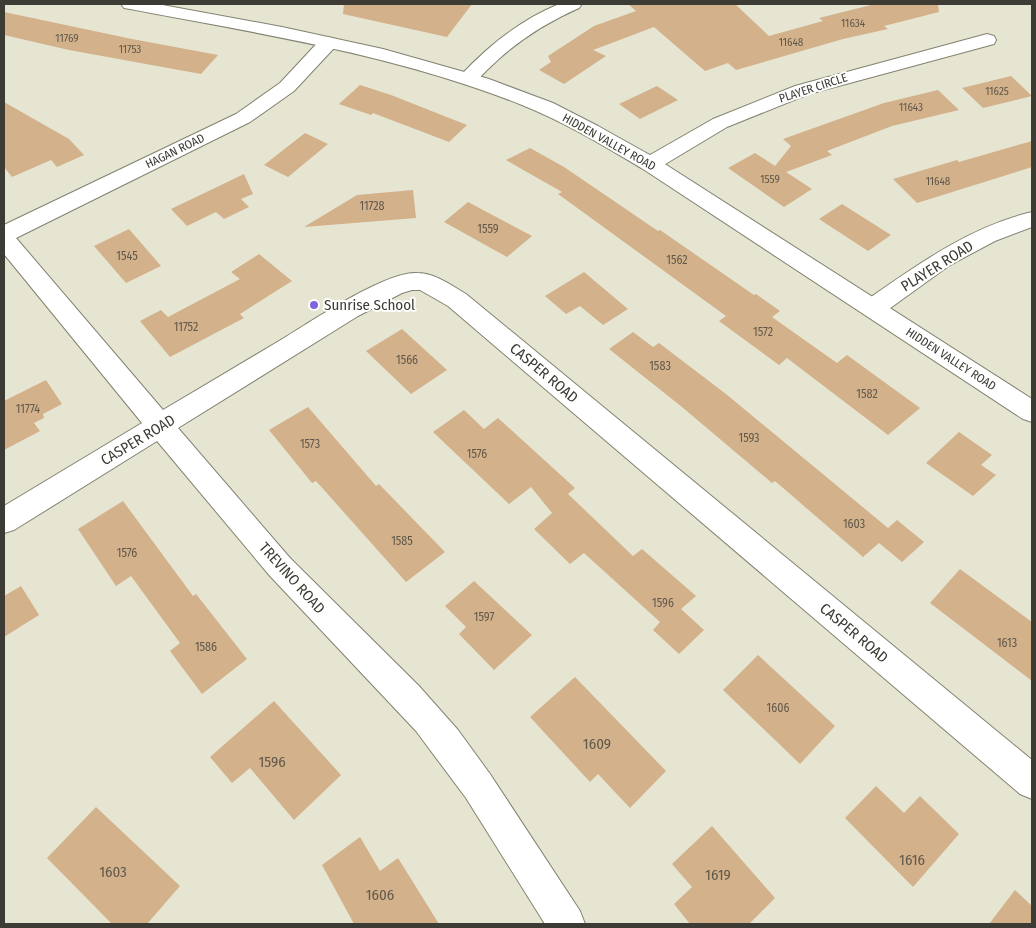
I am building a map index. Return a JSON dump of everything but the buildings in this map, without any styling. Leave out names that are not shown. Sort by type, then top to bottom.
[{"type":"street","name":"HIDDEN VALLEY ROAD","points":[[130,4],[399,58],[469,78],[531,101],[592,130],[650,164],[1032,412]]},
{"type":"street","points":[[469,78],[487,58],[517,33],[552,13],[573,4]]},
{"type":"street","name":"PLAYER CIRCLE","points":[[650,164],[720,123],[802,90],[987,40]]},
{"type":"street","name":"HAGAN ROAD","points":[[4,234],[243,118],[287,87],[328,43]]},
{"type":"street","name":"PLAYER ROAD","points":[[873,308],[942,259],[986,236],[1032,219]]},
{"type":"street","name":"TREVINO ROAD","points":[[4,239],[280,566],[331,621],[389,678],[446,742],[504,824],[567,924]]},
{"type":"street","name":"CASPER ROAD","points":[[4,521],[349,310],[385,291],[416,280],[438,288],[457,300],[1032,782]]},
{"type":"place","name":"Sunrise School","points":[[314,305]]}]
